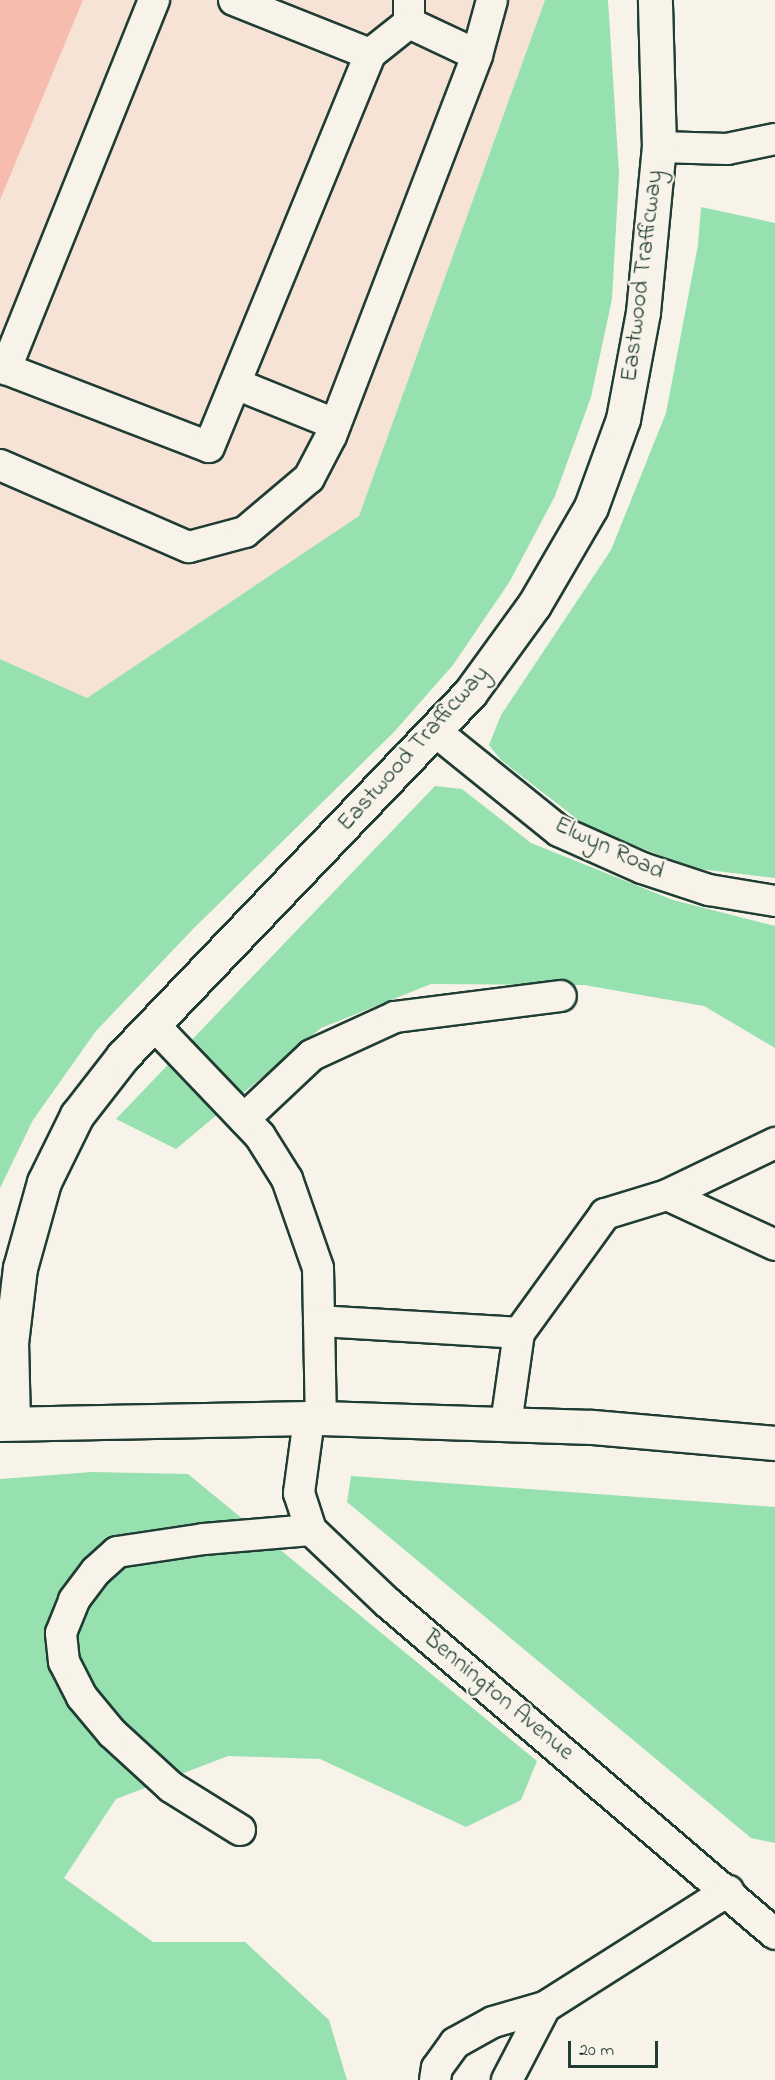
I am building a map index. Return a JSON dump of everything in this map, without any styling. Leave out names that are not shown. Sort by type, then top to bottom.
[{"type":"main road","name":"Eastwood Trafficway","points":[[7,1423],[11,1343],[20,1268],[44,1182],[77,1115],[154,1025],[470,693],[534,605],[591,507],[623,419],[644,312],[659,147],[655,0]]},
{"type":"main road","points":[[7,1423],[315,1418],[506,1424],[775,1443]]},
{"type":"street","points":[[154,0],[6,369],[209,447],[370,54],[409,11],[477,55]]},
{"type":"street","points":[[234,0],[370,54]]},
{"type":"street","points":[[0,465],[189,547],[245,532],[309,478],[335,424],[477,55],[492,0]]},
{"type":"street","points":[[659,147],[727,149],[775,139]]},
{"type":"street","points":[[236,384],[335,424]]},
{"type":"street","name":"Elwyn Road","points":[[435,731],[559,831],[642,868],[709,890],[775,901]]},
{"type":"street","points":[[244,1119],[312,1055],[395,1017],[561,996]]},
{"type":"street","name":"Bennington Avenue","points":[[154,1025],[260,1136],[287,1179],[318,1268],[319,1321],[315,1418],[298,1493],[312,1530],[388,1603],[728,1891],[775,1934]]},
{"type":"street","points":[[506,1424],[519,1333],[605,1214],[667,1195],[775,1143]]},
{"type":"street","points":[[667,1195],[775,1245]]},
{"type":"street","points":[[319,1321],[519,1333]]},
{"type":"street","points":[[240,1830],[171,1787],[111,1733],[82,1697],[64,1662],[61,1633],[74,1600],[96,1571],[117,1552],[204,1539],[312,1530]]},
{"type":"street","points":[[435,2080],[438,2068],[455,2043],[493,2022],[545,2007],[728,1891]]},
{"type":"street","points":[[507,2080],[545,2007]]},
{"type":"shaded area","points":[[0,0],[545,0],[359,516],[87,698],[0,659]]},
{"type":"green space","points":[[545,0],[608,0],[619,174],[612,299],[591,397],[555,496],[510,581],[453,665],[394,732],[194,928],[96,1031],[33,1120],[0,1188],[0,659],[87,698],[359,516]]},
{"type":"green space","points":[[701,207],[775,223],[775,878],[692,868],[586,826],[501,760],[489,745],[501,715],[611,550],[666,413],[698,245]]},
{"type":"green space","points":[[435,786],[462,789],[531,843],[673,900],[775,926],[775,1048],[704,1006],[584,985],[431,984],[321,1028],[176,1149],[116,1119]]},
{"type":"green space","points":[[92,1472],[188,1474],[537,1761],[521,1800],[466,1827],[320,1759],[228,1756],[116,1799],[64,1878],[153,1942],[245,1942],[329,2020],[347,2080],[0,2080],[0,1479]]},
{"type":"green space","points":[[351,1476],[775,1507],[775,1843],[751,1838],[347,1502]]},
{"type":"building","points":[[0,0],[83,0],[0,200]]}]
